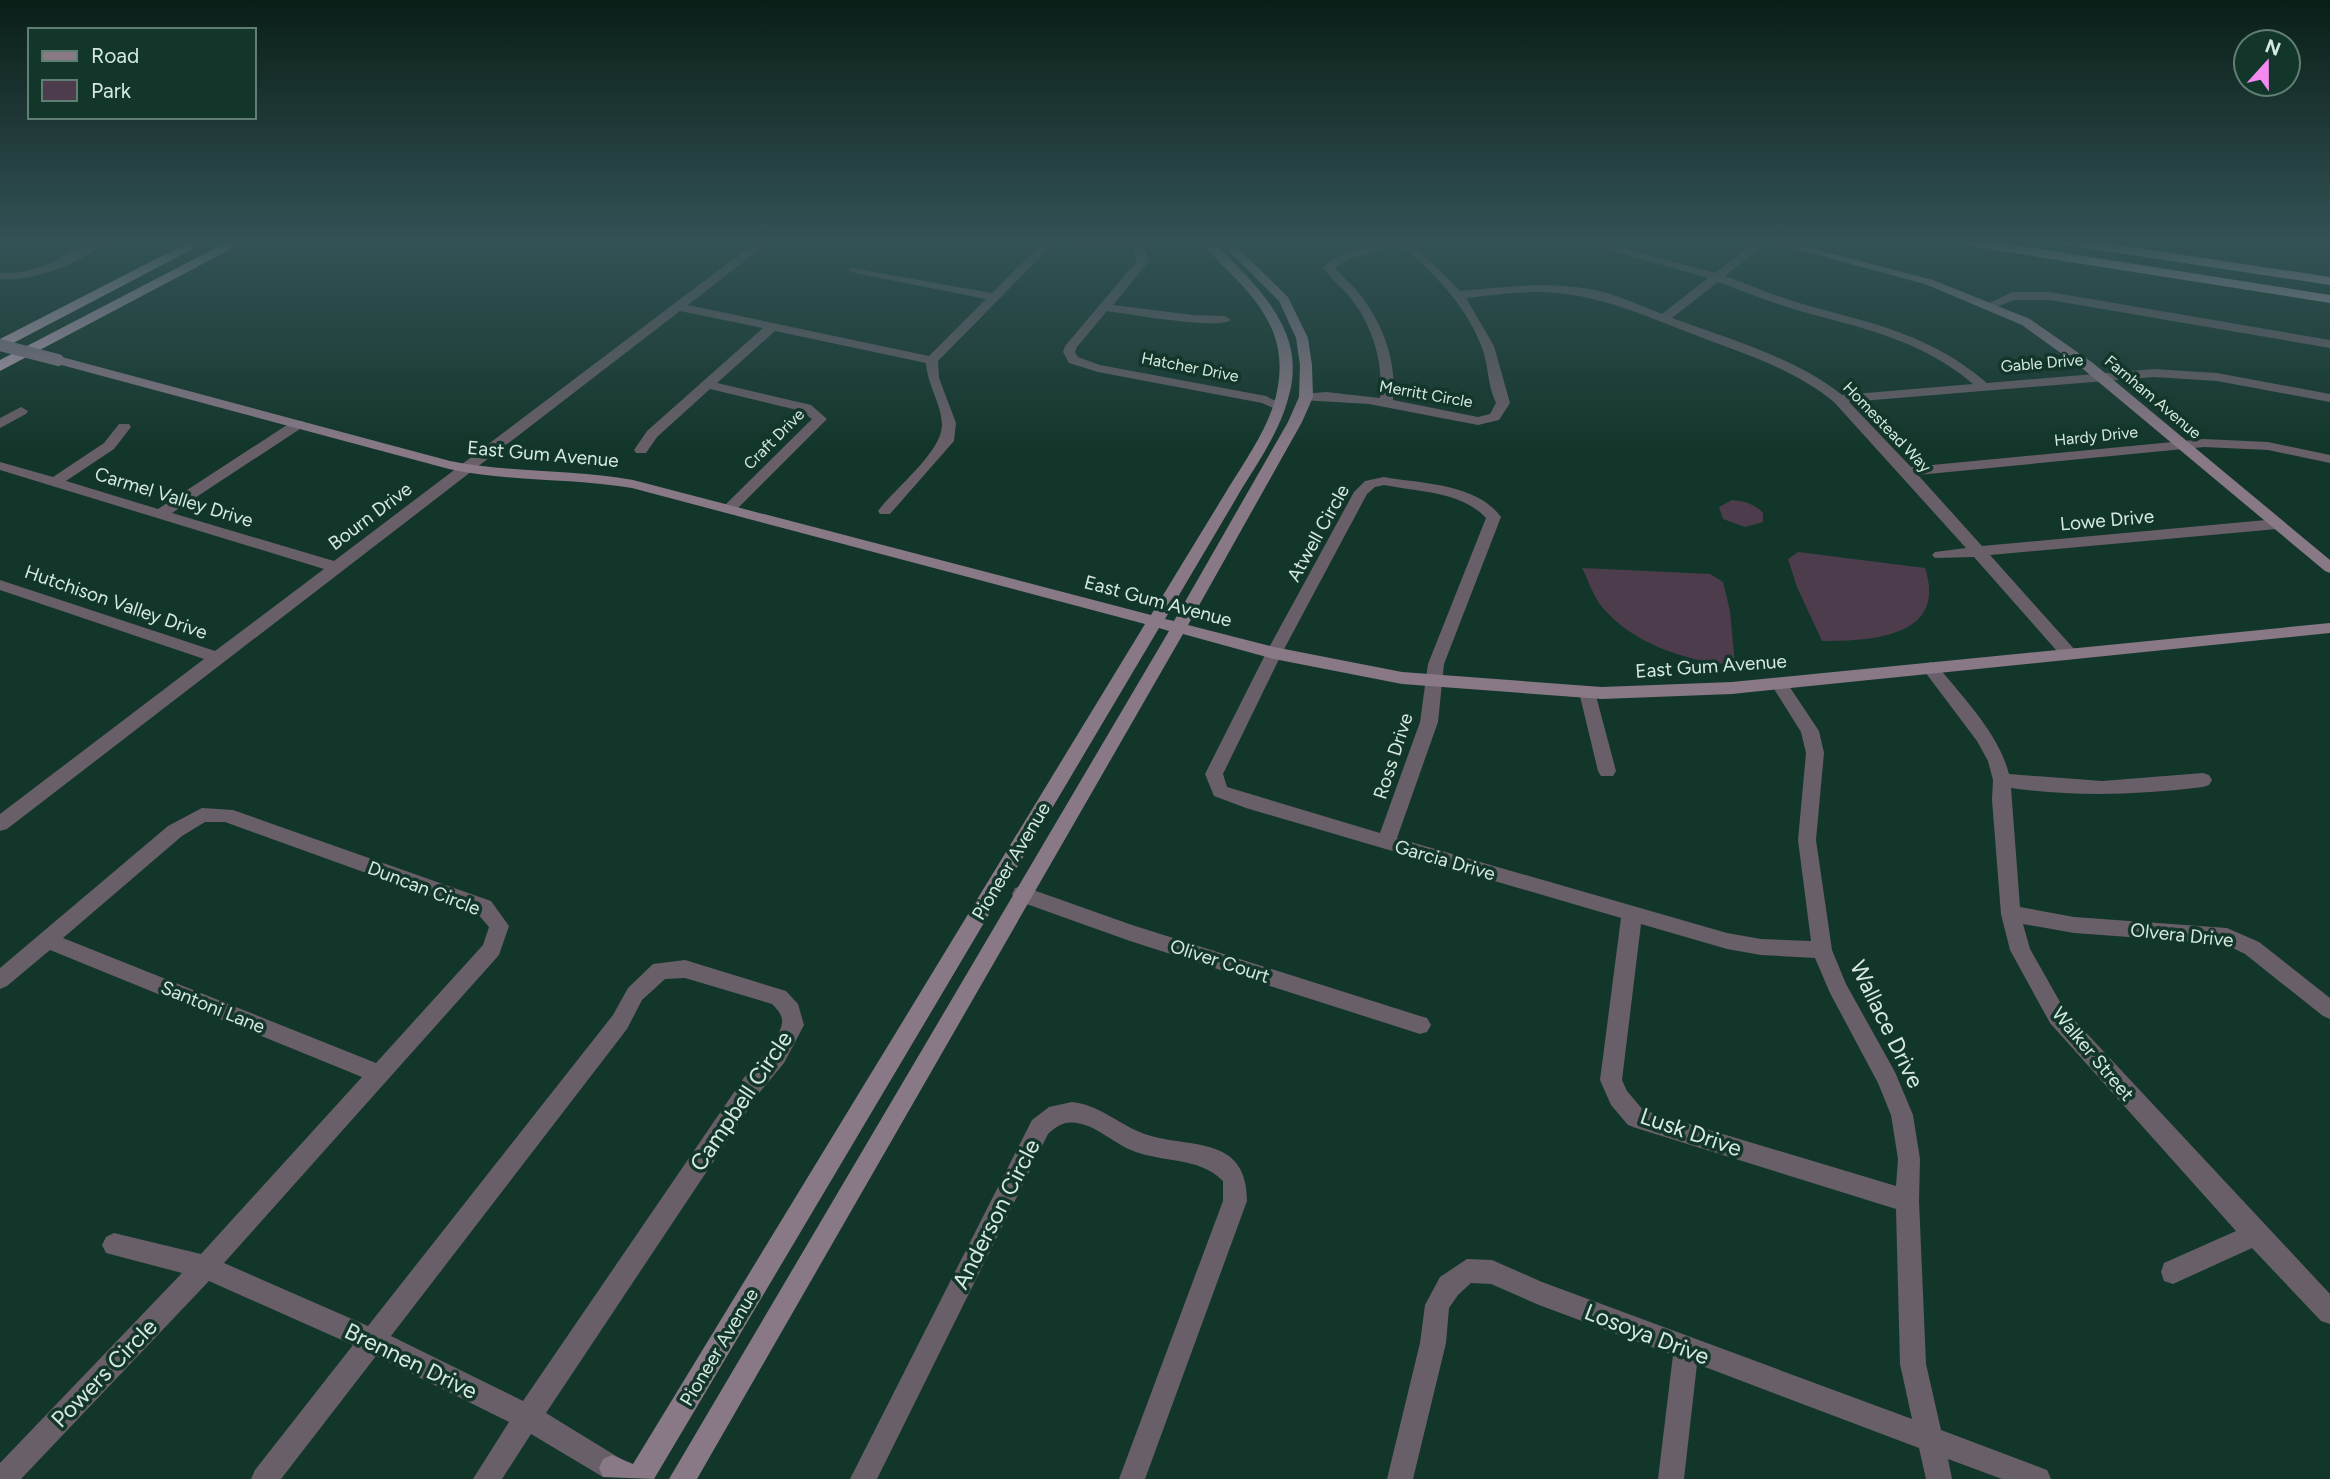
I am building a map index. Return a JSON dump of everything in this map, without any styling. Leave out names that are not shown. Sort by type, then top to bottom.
[{"type":"highway","points":[[0,345],[68,310]]},
{"type":"highway","points":[[0,366],[107,310]]},
{"type":"street","name":"Bourn Drive","points":[[0,824],[675,310]]},
{"type":"street","points":[[694,310],[932,360]]},
{"type":"street","points":[[885,511],[947,441],[949,423],[933,378],[932,360],[980,310]]},
{"type":"street","name":"Hatcher Drive","points":[[1101,310],[1071,346],[1069,352],[1073,359],[1082,364],[1266,400],[1278,406]]},
{"type":"street","points":[[1126,310],[1193,319],[1225,320]]},
{"type":"street","name":"Pioneer Avenue","points":[[638,1479],[1253,459],[1284,392],[1286,366],[1282,340],[1270,310]]},
{"type":"street","name":"Pioneer Avenue","points":[[682,1479],[1290,432],[1306,397],[1307,365],[1302,338],[1290,310]]},
{"type":"street","points":[[1364,310],[1373,324],[1383,350],[1388,390],[1386,404]]},
{"type":"street","name":"Merritt Circle","points":[[1306,397],[1319,396],[1386,404],[1478,421],[1493,419],[1501,413],[1503,403],[1498,395],[1488,346],[1466,310]]},
{"type":"street","name":"Homestead Way","points":[[1642,310],[1791,368],[1819,383],[1839,399],[1979,551],[2068,654]]},
{"type":"street","points":[[1664,318],[1675,310]]},
{"type":"street","points":[[1813,310],[1876,325],[1905,336],[1938,351],[1965,369],[1983,386]]},
{"type":"street","name":"Farnham Avenue","points":[[1998,310],[2026,322],[2101,376],[2330,568]]},
{"type":"street","points":[[2132,310],[2330,344]]},
{"type":"street","points":[[640,450],[652,434],[773,326]]},
{"type":"street","name":"East Gum Avenue","points":[[0,345],[464,469],[611,479],[1274,653],[1333,666],[1434,681],[1587,692],[1688,691],[2330,628]]},
{"type":"street","name":"Gable Drive","points":[[1839,399],[2101,376],[2187,374],[2330,398]]},
{"type":"street","name":"Craft Drive","points":[[708,385],[806,408],[820,419],[729,509]]},
{"type":"street","points":[[0,424],[21,411]]},
{"type":"street","points":[[160,513],[298,425]]},
{"type":"street","points":[[56,481],[109,446],[124,428]]},
{"type":"street","name":"Hardy Drive","points":[[1907,472],[2184,445],[2246,444],[2330,460]]},
{"type":"street","name":"Carmel Valley Drive","points":[[0,466],[336,567]]},
{"type":"street","name":"Atwell Circle","points":[[1274,653],[1360,492],[1370,484],[1384,481],[1475,499],[1488,507],[1494,517],[1436,664],[1434,681]]},
{"type":"street","name":"Lowe Drive","points":[[1940,555],[2277,524]]},
{"type":"street","name":"Hutchison Valley Drive","points":[[0,585],[218,658]]},
{"type":"street","name":"Garcia Drive","points":[[1274,653],[1214,774],[1220,791],[1246,801],[1727,941],[1761,947],[1822,950]]},
{"type":"street","name":"Walker Street","points":[[1930,668],[1984,737],[1997,761],[2002,780],[2002,814],[2011,914],[2020,950],[2057,1016],[2255,1234],[2330,1312]]},
{"type":"street","name":"Ross Drive","points":[[1386,842],[1429,722],[1434,681]]},
{"type":"street","name":"Wallace Drive","points":[[1779,684],[1810,731],[1815,753],[1807,840],[1822,950],[1837,987],[1887,1079],[1902,1115],[1909,1159],[1913,1364],[1939,1479]]},
{"type":"street","points":[[1587,692],[1606,771]]},
{"type":"street","points":[[2002,780],[2113,790],[2203,780]]},
{"type":"street","name":"Duncan Circle","points":[[0,980],[175,831],[202,815],[226,815],[484,907],[499,926],[492,949],[205,1267]]},
{"type":"street","name":"Oliver Court","points":[[1022,894],[1130,933],[1420,1025]]},
{"type":"street","name":"Lusk Drive","points":[[1632,914],[1611,1080],[1619,1098],[1636,1118],[1908,1201]]},
{"type":"street","name":"Olvera Drive","points":[[2011,914],[2074,925],[2227,936],[2252,948],[2330,1010]]},
{"type":"street","name":"Santoni Lane","points":[[47,940],[379,1074]]},
{"type":"street","name":"Campbell Circle","points":[[371,1340],[620,1022],[635,994],[660,970],[685,970],[779,997],[791,1010],[793,1025],[776,1056],[751,1086],[527,1417]]},
{"type":"street","name":"Anderson Circle","points":[[863,1479],[1040,1127],[1049,1117],[1062,1112],[1091,1117],[1144,1145],[1203,1157],[1232,1174],[1235,1186],[1235,1201],[1132,1479]]},
{"type":"street","points":[[2173,1272],[2255,1234]]},
{"type":"street","name":"Brennen Drive","points":[[114,1245],[205,1267],[371,1340],[527,1417],[612,1468],[638,1479]]},
{"type":"street","name":"Powers Circle","points":[[3,1479],[205,1267]]},
{"type":"street","name":"Losoya Drive","points":[[1400,1479],[1433,1343],[1437,1305],[1449,1286],[1467,1271],[1492,1272],[1539,1293],[1686,1349],[2038,1479]]},
{"type":"street","points":[[264,1479],[371,1340]]},
{"type":"street","points":[[1671,1479],[1686,1349]]},
{"type":"street","points":[[486,1479],[527,1417]]},
{"type":"green space","points":[[1732,500],[1756,507],[1763,513],[1763,522],[1745,527],[1723,519],[1719,507]]},
{"type":"green space","points":[[1798,552],[1925,568],[1929,591],[1925,609],[1915,622],[1900,631],[1862,639],[1822,641],[1797,587],[1788,559]]},
{"type":"green space","points":[[1582,568],[1710,574],[1723,582],[1730,611],[1735,665],[1679,655],[1626,629],[1599,603]]}]
